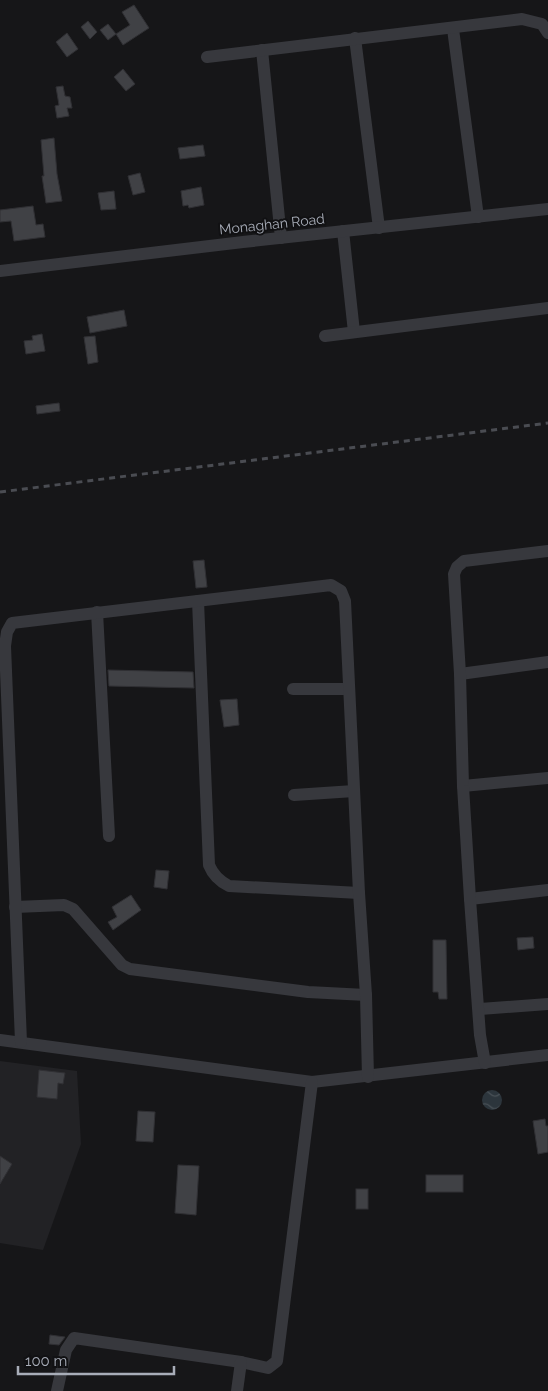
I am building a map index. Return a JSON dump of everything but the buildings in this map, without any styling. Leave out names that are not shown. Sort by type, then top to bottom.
[{"type":"street","points":[[207,57],[522,19],[542,24],[548,32]]},
{"type":"street","points":[[453,28],[478,217]]},
{"type":"street","points":[[354,38],[379,228]]},
{"type":"street","points":[[262,50],[282,238]]},
{"type":"street","name":"Monaghan Road","points":[[0,271],[343,231],[548,210]]},
{"type":"street","points":[[343,231],[354,332]]},
{"type":"street","points":[[325,336],[548,308]]},
{"type":"street","points":[[484,1063],[480,1035],[480,1009],[470,899],[463,786],[460,674],[454,574],[457,567],[464,561],[548,551]]},
{"type":"street","points":[[21,1042],[5,646],[7,632],[12,623],[331,585],[344,595],[345,601],[359,893],[366,995],[368,1077]]},
{"type":"street","points":[[198,601],[209,865],[212,872],[222,882],[230,886],[359,893]]},
{"type":"street","points":[[97,612],[109,836]]},
{"type":"street","points":[[460,674],[548,662]]},
{"type":"street","points":[[293,689],[349,689]]},
{"type":"street","points":[[463,786],[548,778]]},
{"type":"street","points":[[294,795],[354,791]]},
{"type":"street","points":[[470,899],[548,890]]},
{"type":"street","points":[[15,907],[64,905],[73,909],[122,965],[130,969],[308,992],[366,995]]},
{"type":"street","points":[[480,1009],[548,1004]]},
{"type":"street","points":[[0,1040],[312,1082],[548,1055]]},
{"type":"street","points":[[57,1391],[66,1350],[74,1338],[241,1362],[268,1368],[277,1361],[312,1082]]},
{"type":"street","points":[[237,1391],[241,1362]]},
{"type":"shaded area","points":[[0,1061],[77,1071],[81,1144],[43,1250],[0,1243]]},
{"type":"water","points":[[488,1090],[496,1090],[502,1096],[502,1104],[496,1110],[488,1110],[482,1104],[482,1096]]},
{"type":"railway","points":[[0,492],[548,423]]}]
